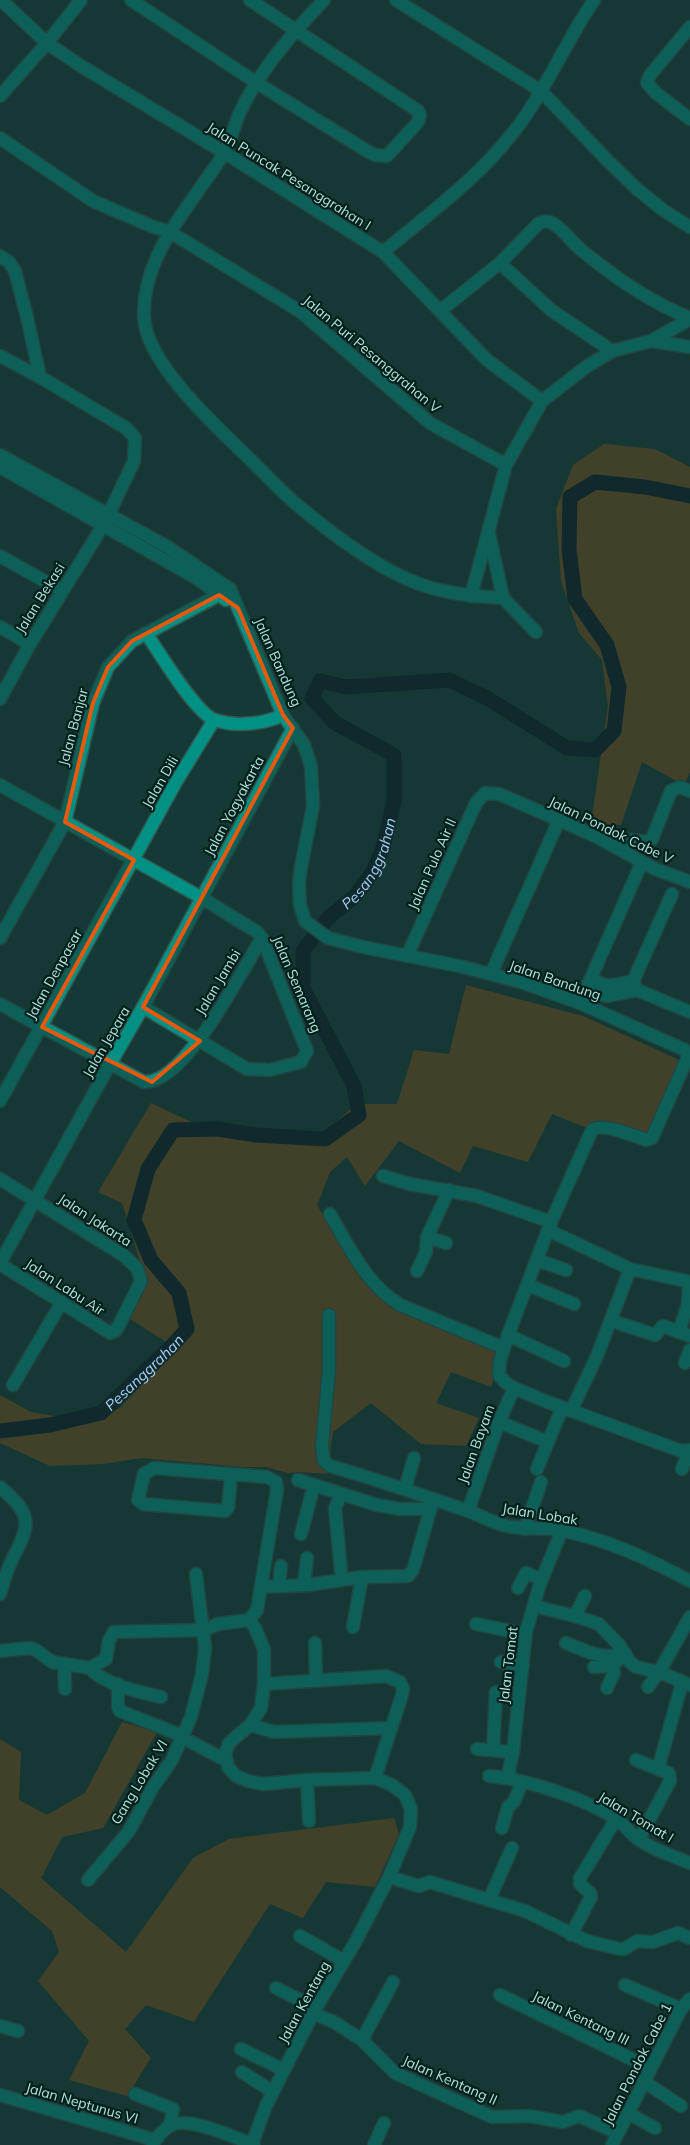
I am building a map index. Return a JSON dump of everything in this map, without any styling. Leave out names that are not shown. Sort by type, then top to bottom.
[{"type":"street","name":"Jalan Puncak Pesanggrahan I","points":[[1,0],[47,43],[81,66],[383,252],[487,360],[542,401]]},
{"type":"street","points":[[0,96],[47,43],[81,0]]},
{"type":"street","points":[[131,0],[257,83],[375,155],[387,156],[418,122],[420,115],[418,111],[250,0]]},
{"type":"street","points":[[324,0],[296,29],[257,83],[241,108],[225,153],[170,232],[155,260],[147,281],[144,318],[151,344],[169,372],[210,421],[294,502],[344,541],[406,579],[436,591],[502,598]]},
{"type":"street","points":[[396,0],[541,91],[637,189],[663,210],[690,227]]},
{"type":"street","points":[[383,252],[464,186],[504,145],[541,91],[566,45],[594,0]]},
{"type":"street","points":[[690,27],[650,75],[647,83],[656,93],[690,119]]},
{"type":"street","name":"Jalan Puri Pesanggrahan V","points":[[0,138],[93,201],[151,226],[170,232],[301,312],[430,423],[506,465]]},
{"type":"street","points":[[440,311],[500,263],[539,223],[545,221],[555,224],[583,252],[613,275],[668,310],[690,319]]},
{"type":"street","points":[[0,256],[9,262],[15,271],[28,317],[40,377]]},
{"type":"street","points":[[500,263],[551,310],[612,351]]},
{"type":"street","points":[[471,596],[506,465],[542,401],[586,366],[612,351],[652,341],[690,319]]},
{"type":"street","points":[[652,341],[690,347]]},
{"type":"street","points":[[0,356],[40,377]]},
{"type":"street","name":"Jalan Bekasi","points":[[0,699],[30,644],[106,519],[134,461],[135,438],[126,428],[40,377]]},
{"type":"street","name":"Jalan Bandung","points":[[0,455],[106,519],[198,579],[225,592],[238,608],[283,715],[309,756],[313,780],[313,806],[300,867],[299,883],[300,905],[305,921],[328,938],[363,948],[491,974],[580,1003],[686,1050],[688,1054],[652,1138],[646,1140],[604,1127],[595,1127],[592,1130],[549,1226],[508,1334],[500,1361],[499,1375],[514,1388]]},
{"type":"street","name":"Jalan Bandung","points":[[0,467],[106,519]]},
{"type":"street","points":[[488,528],[502,598],[536,632]]},
{"type":"street","points":[[0,556],[62,591]]},
{"type":"street","name":"Jalan Banjar","points":[[0,938],[65,822],[93,703],[108,667],[132,641],[225,592]]},
{"type":"street","points":[[0,628],[30,644]]},
{"type":"street","points":[[146,633],[201,711],[214,720],[242,724],[264,722],[283,715]]},
{"type":"street","name":"Jalan Dili","points":[[134,860],[176,782],[214,720]]},
{"type":"street","name":"Jalan Yogyakarta","points":[[202,898],[293,728]]},
{"type":"street","points":[[622,850],[630,840],[647,842],[652,839],[671,791],[680,787],[690,791]]},
{"type":"street","name":"Jalan Semarang","points":[[2,791],[65,822],[202,898],[249,927],[262,938],[307,1047],[306,1057],[301,1062],[270,1070],[247,1069],[143,1007]]},
{"type":"street","name":"Jalan Pondok Cabe V","points":[[491,792],[559,820],[622,850],[666,874],[690,882]]},
{"type":"street","name":"Jalan Pulo Air II","points":[[407,956],[476,803],[481,796],[491,792]]},
{"type":"street","points":[[491,974],[559,820]]},
{"type":"street","name":"Jalan Denpasar","points":[[0,1101],[134,860]]},
{"type":"street","points":[[580,1003],[642,862]]},
{"type":"street","points":[[588,985],[607,996],[635,985],[672,894]]},
{"type":"street","name":"Jalan Jepara","points":[[0,1263],[202,898]]},
{"type":"street","name":"Jalan Jambi","points":[[110,1064],[144,1082],[152,1082],[170,1071],[200,1041],[262,938]]},
{"type":"street","points":[[635,985],[690,1012]]},
{"type":"street","points":[[0,1004],[110,1064]]},
{"type":"street","points":[[383,1176],[410,1184],[477,1196],[549,1226],[612,1262],[630,1269],[690,1282],[685,1334],[663,1326],[655,1335],[612,1321]]},
{"type":"street","name":"Jalan Jakarta","points":[[0,1179],[123,1255],[137,1268],[141,1281],[138,1290],[115,1331]]},
{"type":"street","points":[[417,1270],[426,1252],[427,1237],[450,1190]]},
{"type":"street","points":[[330,1214],[361,1267],[370,1280],[385,1295],[400,1305],[504,1348]]},
{"type":"street","points":[[427,1237],[446,1243]]},
{"type":"street","points":[[537,1260],[566,1270]]},
{"type":"street","name":"Jalan Labu Air","points":[[0,1263],[104,1331],[110,1333],[115,1331]]},
{"type":"street","points":[[537,1469],[548,1442],[597,1356],[612,1321],[630,1269]]},
{"type":"street","points":[[528,1285],[574,1304]]},
{"type":"street","points":[[13,1385],[62,1302]]},
{"type":"street","points":[[329,1315],[329,1370],[322,1446],[324,1461],[330,1466],[405,1488],[431,1504]]},
{"type":"street","points":[[508,1334],[564,1361]]},
{"type":"street","points":[[685,1363],[690,1350]]},
{"type":"street","points":[[514,1388],[681,1451],[689,1450],[682,1469]]},
{"type":"street","name":"Jalan Bayam","points":[[468,1511],[499,1422],[514,1388]]},
{"type":"street","points":[[499,1422],[548,1442]]},
{"type":"street","points":[[405,1488],[414,1458]]},
{"type":"street","points":[[231,1475],[228,1508],[224,1511],[143,1504],[138,1500],[144,1474],[154,1468],[267,1478],[276,1482],[277,1490],[261,1587],[257,1610],[252,1624],[264,1649],[264,1684],[261,1708],[250,1725],[229,1744],[225,1754],[228,1767],[236,1776],[263,1784],[306,1780],[375,1778],[403,1688],[400,1682],[386,1676],[264,1684]]},
{"type":"street","points":[[298,1480],[377,1505],[400,1509],[431,1504]]},
{"type":"street","points":[[525,1529],[541,1482]]},
{"type":"street","points":[[301,1534],[314,1485]]},
{"type":"street","points":[[0,1487],[19,1504],[26,1518],[22,1543],[9,1566],[0,1594]]},
{"type":"street","points":[[341,1494],[335,1508],[341,1571]]},
{"type":"street","points":[[261,1587],[304,1585],[362,1577],[403,1577],[411,1573],[431,1504]]},
{"type":"street","name":"Jalan Lobak","points":[[431,1504],[468,1511],[502,1525],[525,1529],[548,1528],[562,1530],[641,1555],[690,1582]]},
{"type":"street","name":"Jalan Tomat","points":[[516,1780],[509,1770],[513,1752],[526,1632],[542,1579],[562,1530]]},
{"type":"street","points":[[304,1585],[307,1558]]},
{"type":"street","points":[[279,1586],[281,1566]]},
{"type":"street","points":[[518,1588],[526,1573],[542,1579]]},
{"type":"street","name":"Gang Lobak VI","points":[[88,1880],[129,1831],[153,1787],[187,1739],[202,1674],[205,1648],[196,1574]]},
{"type":"street","points":[[353,1627],[362,1577]]},
{"type":"street","points":[[575,1616],[585,1596]]},
{"type":"street","points":[[534,1606],[599,1624],[620,1646],[629,1661],[636,1668],[659,1672],[686,1684],[658,1769]]},
{"type":"street","points":[[648,1687],[690,1620]]},
{"type":"street","points":[[479,1621],[519,1628],[526,1632]]},
{"type":"street","points":[[0,1651],[30,1648],[36,1650],[52,1662],[90,1668],[106,1659],[109,1640],[114,1632],[204,1630],[218,1624],[252,1624]]},
{"type":"street","points":[[315,1643],[316,1680]]},
{"type":"street","points":[[566,1643],[599,1656],[614,1658],[624,1654]]},
{"type":"street","points":[[594,1667],[612,1666],[624,1654]]},
{"type":"street","points":[[501,1662],[523,1664]]},
{"type":"street","points":[[64,1664],[65,1689]]},
{"type":"street","points":[[607,1688],[614,1673],[612,1666]]},
{"type":"street","points":[[90,1668],[96,1675],[135,1691],[161,1697]]},
{"type":"street","points":[[118,1684],[118,1707],[120,1711],[187,1739],[227,1761]]},
{"type":"street","points":[[493,1750],[496,1692]]},
{"type":"street","points":[[250,1725],[274,1732],[391,1728]]},
{"type":"street","points":[[477,1749],[513,1752]]},
{"type":"street","points":[[636,1760],[669,1773],[670,1781],[639,1839]]},
{"type":"street","name":"Jalan Tomat I","points":[[489,1776],[534,1784],[594,1808],[616,1819],[639,1839],[690,1863]]},
{"type":"street","name":"Jalan Kentang","points":[[253,2145],[273,2092],[389,1877],[410,1827],[411,1809],[406,1796],[392,1785],[375,1778]]},
{"type":"street","points":[[306,1780],[309,1821]]},
{"type":"street","points":[[502,1828],[508,1807],[514,1802],[516,1780]]},
{"type":"street","points":[[571,1935],[592,1897],[580,1884],[580,1878],[616,1819]]},
{"type":"street","points":[[489,1900],[512,1848]]},
{"type":"street","points":[[389,1877],[418,1886],[430,1882],[525,1911],[571,1935],[620,1950],[637,1941],[653,1942],[678,1933],[690,1938]]},
{"type":"street","points":[[300,1936],[344,1961]]},
{"type":"street","points":[[362,2040],[393,1982]]},
{"type":"street","points":[[625,1985],[681,2009]]},
{"type":"street","name":"Jalan Kentang II","points":[[276,1988],[362,2040],[395,2073],[492,2117],[529,2116],[562,2122],[579,2116],[618,2133]]},
{"type":"street","name":"Jalan Kentang III","points":[[500,1995],[650,2068]]},
{"type":"street","name":"Jalan Pondok Cabe 1","points":[[612,2145],[681,2009],[690,1999]]},
{"type":"street","points":[[0,2026],[18,2031]]},
{"type":"street","points":[[241,2049],[284,2070]]},
{"type":"street","points":[[242,2072],[273,2092]]},
{"type":"street","points":[[643,2081],[681,2106]]},
{"type":"street","points":[[135,2094],[172,2109],[170,2125]]},
{"type":"street","name":"Jalan Neptunus VI","points":[[0,2095],[154,2142]]},
{"type":"street","points":[[628,2113],[656,2128]]},
{"type":"street","points":[[154,2142],[170,2125],[180,2123],[204,2126],[253,2145]]},
{"type":"street","points":[[374,2145],[384,2123]]},
{"type":"highlighted area","points":[[219,595],[238,608],[283,715],[293,728],[143,1007],[200,1041],[152,1082],[42,1027],[134,860],[65,822],[93,703],[108,667],[132,641]]},
{"type":"shaded area","points":[[604,444],[655,449],[690,467],[690,772],[684,785],[642,762],[621,825],[591,824],[608,706],[602,660],[579,633],[561,581],[556,509],[573,465]]},
{"type":"shaded area","points":[[466,985],[583,1016],[679,1060],[646,1142],[582,1126],[552,1114],[528,1162],[473,1146],[460,1173],[399,1141],[365,1186],[347,1157],[330,1172],[317,1205],[362,1280],[406,1312],[501,1352],[491,1387],[451,1372],[436,1403],[479,1418],[466,1446],[421,1444],[371,1403],[333,1432],[327,1474],[288,1473],[266,1467],[244,1467],[142,1458],[103,1464],[50,1466],[0,1443],[0,1395],[31,1412],[88,1422],[120,1408],[176,1348],[130,1319],[147,1284],[122,1203],[98,1192],[151,1103],[191,1122],[258,1134],[322,1135],[356,1104],[397,1104],[414,1050],[449,1054]]},
{"type":"shaded area","points":[[122,1722],[157,1732],[103,1828],[62,1837],[41,1878],[126,1952],[193,1858],[229,1839],[394,1818],[399,1834],[375,1887],[326,1882],[303,1918],[270,1904],[194,2022],[146,2005],[125,2029],[151,2058],[127,2096],[69,2080],[89,2041],[38,1981],[59,1952],[52,1931],[0,1887],[0,1739],[21,1752],[19,1800],[47,1815],[85,1793]]},
{"type":"waterway","name":"Pesanggrahan","points":[[0,1431],[50,1425],[101,1413],[172,1346],[187,1329],[179,1293],[151,1260],[134,1220],[148,1169],[173,1130],[217,1129],[256,1135],[325,1139],[359,1115],[354,1086],[303,988],[303,951],[327,919],[355,896],[372,873],[382,851],[394,802],[394,755],[335,723],[312,698],[320,681],[346,687],[449,680],[487,698],[567,748],[595,750],[614,731],[619,687],[607,645],[575,599],[569,549],[570,497],[595,482],[645,487],[690,496]]}]
